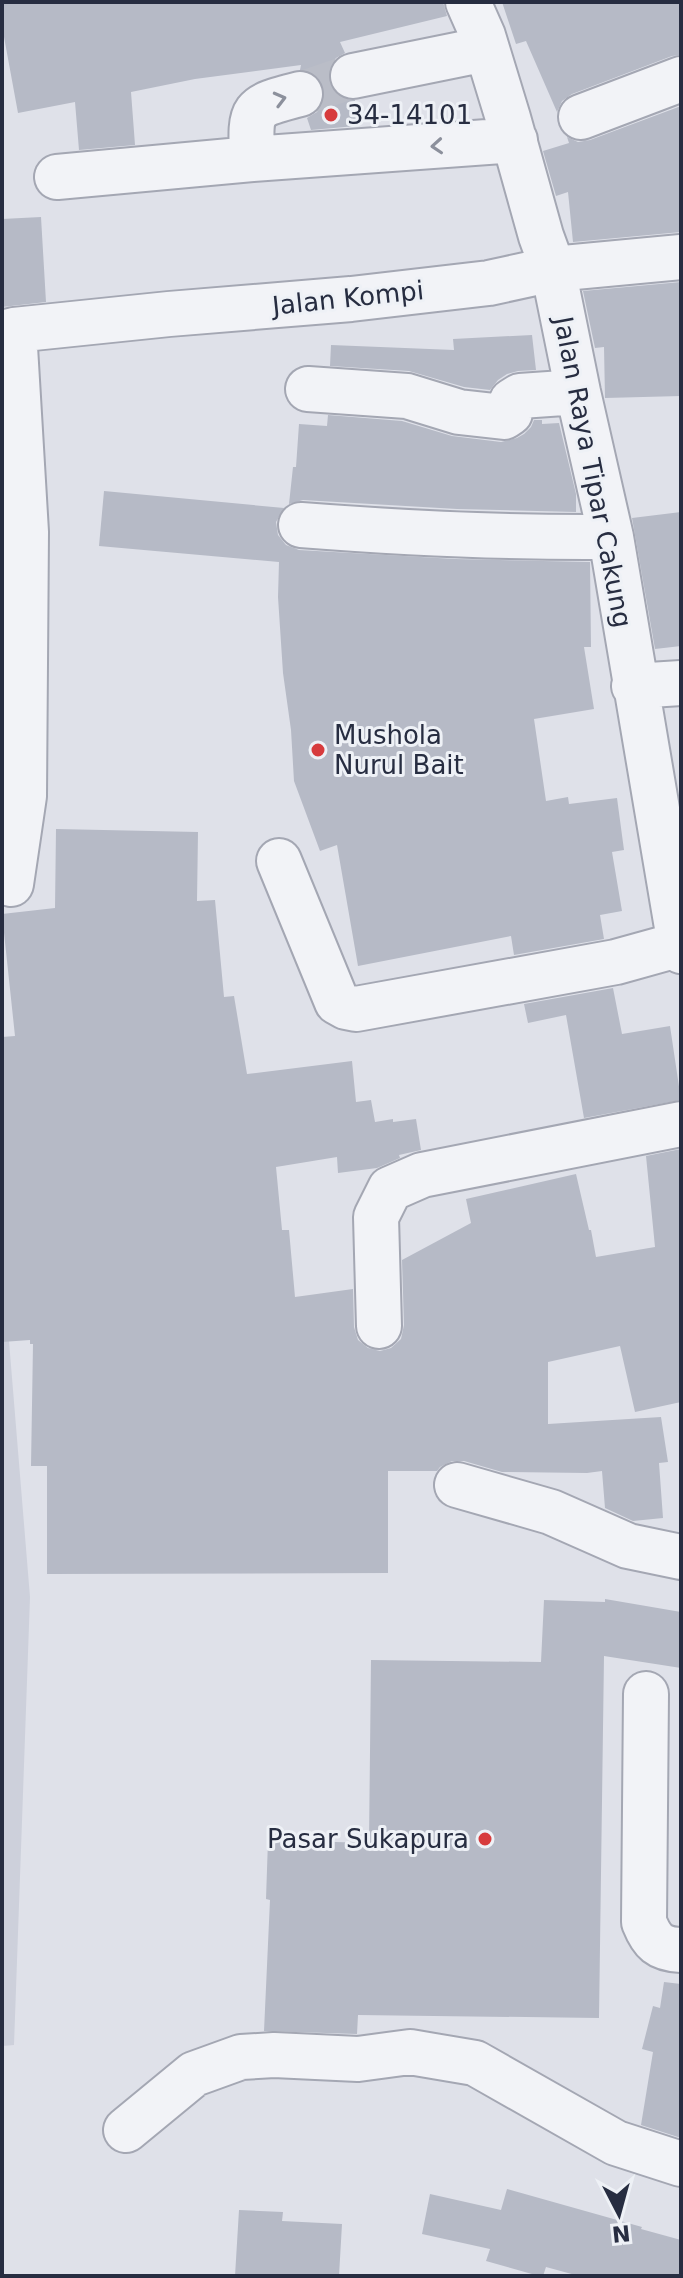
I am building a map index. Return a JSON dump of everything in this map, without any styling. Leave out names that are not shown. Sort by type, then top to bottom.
[{"type":"street","name":"Jalan Raya Tipar Cakung","points":[[468,2],[515,140],[553,269],[611,537],[634,686],[681,947]]},
{"type":"street","points":[[353,76],[486,49]]},
{"type":"street","points":[[581,117],[681,79]]},
{"type":"street","points":[[252,159],[251,126],[258,109],[264,103],[300,94]]},
{"type":"street","points":[[57,177],[515,140]]},
{"type":"street","name":"Jalan Kompi","points":[[11,884],[26,532],[8,331],[367,297],[489,283],[553,269],[681,257]]},
{"type":"street","points":[[308,389],[407,396],[459,412],[504,417],[510,413],[512,401],[520,396],[578,392]]},
{"type":"street","points":[[301,525],[519,538],[611,537]]},
{"type":"street","points":[[634,686],[681,683]]},
{"type":"street","points":[[279,861],[337,1002],[356,1009],[616,962],[681,947]]},
{"type":"street","points":[[379,1326],[376,1217],[390,1189],[422,1175],[681,1124]]},
{"type":"street","points":[[457,1485],[551,1512],[628,1546],[681,1557]]},
{"type":"street","points":[[646,1694],[644,1922],[650,1937],[665,1949],[681,1950]]},
{"type":"street","points":[[126,2130],[194,2074],[241,2057],[274,2055],[358,2059],[410,2052],[475,2063],[616,2143],[681,2164]]},
{"type":"shaded area","points":[[2,1256],[30,1597],[14,2045],[2,2046]]},
{"type":"building","points":[[2,2],[443,2],[447,16],[340,42],[345,53],[336,58],[330,67],[328,80],[335,93],[344,99],[355,100],[356,126],[311,130],[307,118],[317,112],[324,101],[324,88],[317,76],[300,70],[301,65],[195,79],[131,92],[135,145],[79,150],[75,102],[18,113],[2,26]]},
{"type":"building","points":[[502,2],[681,2],[681,55],[572,94],[562,101],[557,112],[526,41],[516,44]]},
{"type":"building","points":[[681,106],[681,232],[573,242],[568,192],[556,196],[543,151],[569,143],[567,137],[578,142],[590,140]]},
{"type":"building","points":[[41,217],[46,302],[2,307],[2,219]]},
{"type":"building","points":[[681,282],[681,396],[605,398],[604,347],[595,348],[583,291]]},
{"type":"building","points":[[532,335],[536,370],[507,374],[490,390],[464,387],[409,371],[330,366],[331,345],[454,350],[453,339]]},
{"type":"building","points":[[328,415],[402,421],[452,436],[501,442],[524,434],[534,420],[542,420],[542,424],[559,423],[576,494],[576,512],[303,500],[289,504],[299,424],[327,426]]},
{"type":"building","points":[[104,491],[284,508],[276,522],[278,535],[286,545],[299,550],[455,559],[590,562],[591,647],[584,647],[594,709],[534,719],[546,801],[568,797],[569,804],[617,798],[624,850],[612,852],[622,911],[600,915],[604,939],[514,955],[511,936],[358,966],[337,845],[320,851],[294,781],[283,673],[279,562],[99,546]]},
{"type":"building","points":[[681,512],[681,646],[655,649],[632,518]]},
{"type":"building","points":[[56,829],[198,832],[197,901],[215,900],[224,997],[234,996],[247,1074],[352,1061],[356,1102],[371,1100],[375,1122],[416,1119],[421,1150],[399,1155],[400,1158],[377,1168],[338,1173],[337,1157],[276,1167],[282,1230],[289,1230],[295,1297],[353,1289],[354,1327],[358,1340],[368,1348],[380,1351],[391,1348],[401,1339],[404,1325],[402,1260],[471,1223],[466,1199],[576,1174],[596,1257],[655,1247],[646,1156],[681,1149],[681,1402],[635,1412],[620,1346],[548,1362],[548,1424],[661,1417],[668,1462],[659,1463],[663,1518],[633,1521],[605,1508],[602,1471],[502,1472],[464,1461],[452,1461],[437,1471],[388,1471],[388,1573],[47,1574],[47,1466],[31,1466],[33,1344],[30,1340],[2,1342],[2,1037],[15,1036],[2,914],[55,908]]},
{"type":"building","points":[[613,988],[622,1034],[670,1026],[681,1100],[584,1118],[566,1015],[528,1023],[524,1004]]},
{"type":"building","name":"Pasar Sukapura","points":[[605,1599],[681,1612],[681,1668],[604,1656],[599,2018],[358,2015],[357,2034],[264,2031],[270,1900],[266,1899],[268,1840],[369,1843],[371,1660],[541,1662],[544,1600],[605,1602]]},
{"type":"building","points":[[664,1982],[681,1984],[681,2138],[641,2125],[653,2052],[642,2049],[653,2006],[660,2008]]},
{"type":"building","points":[[507,2189],[681,2240],[681,2276],[579,2276],[546,2267],[543,2276],[539,2276],[486,2261],[490,2249],[422,2234],[430,2194],[501,2210]]},
{"type":"building","points":[[239,2210],[283,2212],[282,2221],[342,2224],[339,2276],[235,2276]]},
{"type":"tunnel","points":[[300,94],[353,76]]},
{"type":"place","name":"34-14101","points":[[331,115]]},
{"type":"place","name":"Mushola Nurul Bait","points":[[318,750]]},
{"type":"place","name":"Pasar Sukapura","points":[[485,1839]]}]
